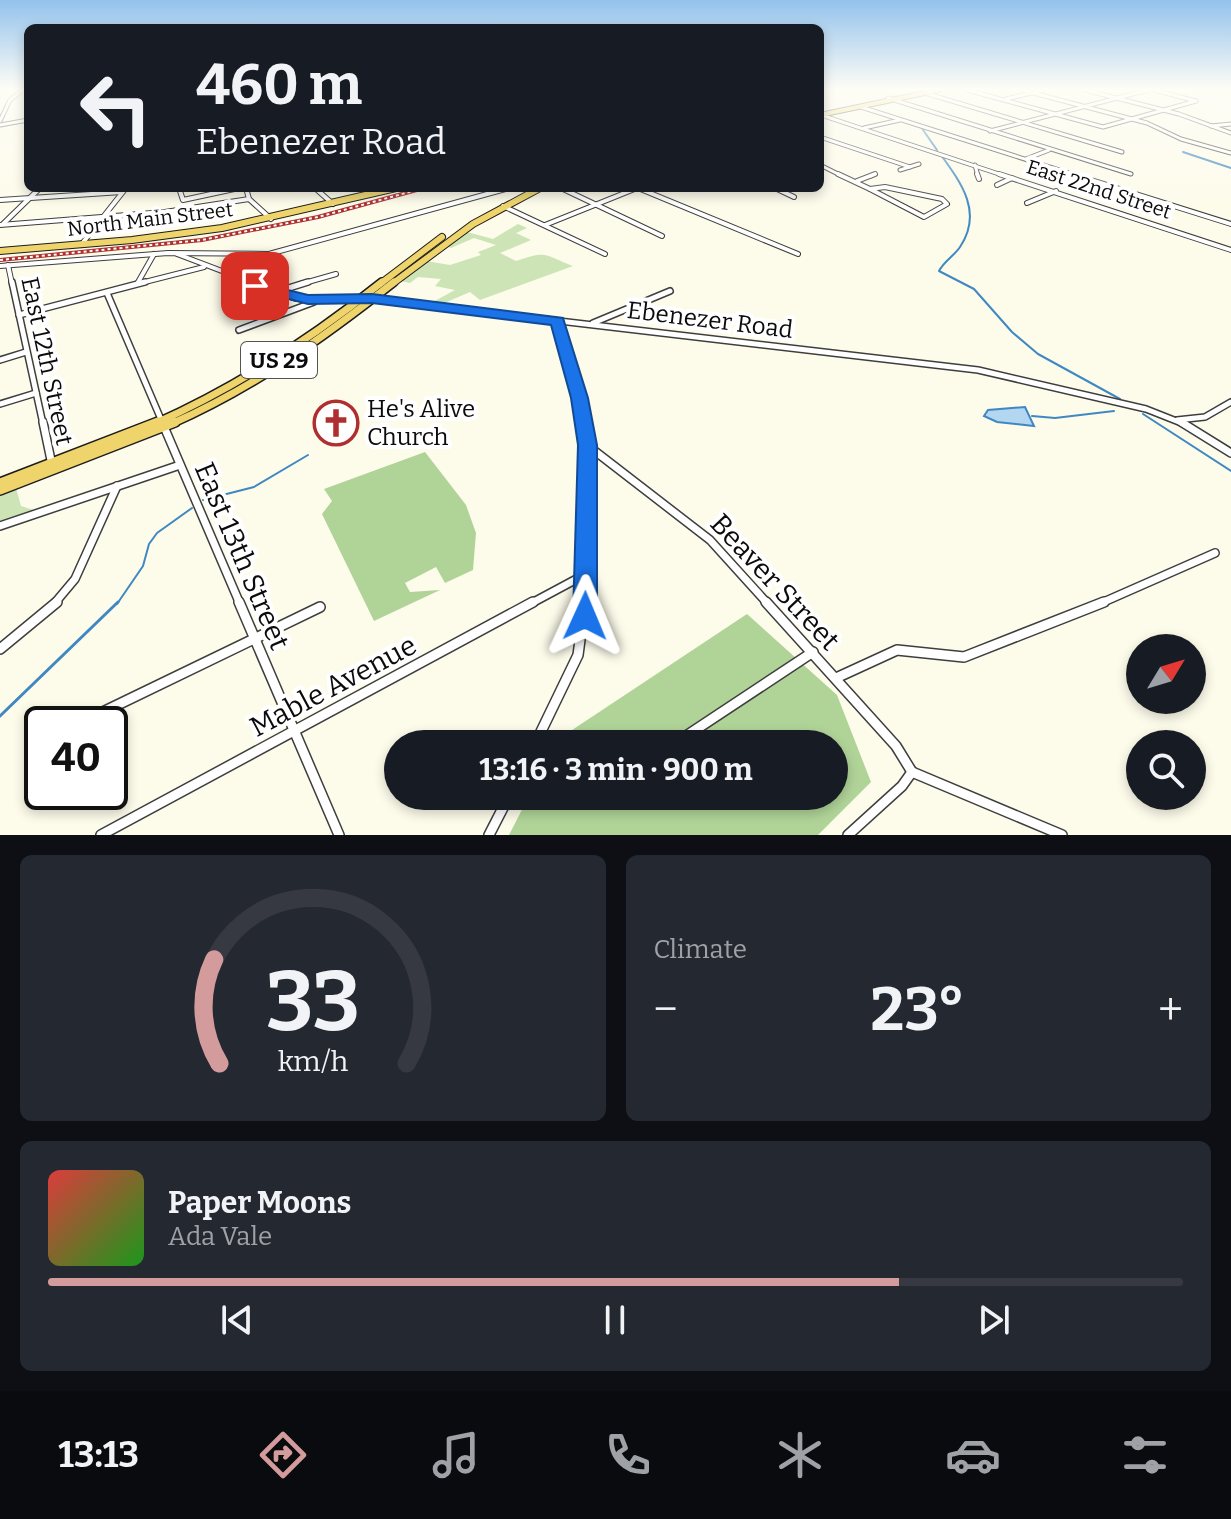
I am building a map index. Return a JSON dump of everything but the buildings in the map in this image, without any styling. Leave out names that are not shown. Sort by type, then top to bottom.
[{"type":"main road","name":"North Main Street","points":[[0,251],[180,234],[271,219],[381,192]]},
{"type":"main road","name":"US 29","points":[[0,483],[162,425],[264,369],[308,340],[457,226],[521,192]]},
{"type":"main road","name":"US 29","points":[[0,490],[162,425],[285,364],[446,240],[532,192]]},
{"type":"street","name":"East 22nd Street","points":[[860,129],[1231,250]]},
{"type":"street","points":[[930,129],[1231,224]]},
{"type":"street","points":[[984,129],[1131,174]]},
{"type":"street","points":[[990,131],[997,129]]},
{"type":"street","points":[[1045,129],[1122,152]]},
{"type":"street","points":[[1156,129],[1231,153]]},
{"type":"street","points":[[824,138],[910,167]]},
{"type":"street","points":[[1026,159],[1049,150]]},
{"type":"street","points":[[900,170],[919,164]]},
{"type":"street","points":[[975,165],[979,179]]},
{"type":"street","points":[[824,167],[924,217],[947,204],[942,199],[899,190],[870,189]]},
{"type":"street","points":[[857,181],[875,174]]},
{"type":"street","points":[[997,185],[1014,178]]},
{"type":"street","points":[[1027,203],[1056,191]]},
{"type":"street","points":[[1,225],[36,192]]},
{"type":"street","points":[[0,200],[100,192]]},
{"type":"street","points":[[81,245],[122,192]]},
{"type":"street","points":[[180,192],[183,200],[220,192]]},
{"type":"street","points":[[247,192],[249,199],[271,219]]},
{"type":"street","points":[[320,192],[333,204]]},
{"type":"street","points":[[366,192],[369,195]]},
{"type":"street","points":[[4,266],[154,254],[248,256],[277,252],[494,192]]},
{"type":"street","points":[[569,192],[662,236]]},
{"type":"street","points":[[545,225],[627,192]]},
{"type":"street","points":[[647,192],[798,254]]},
{"type":"street","points":[[783,192],[794,197]]},
{"type":"street","points":[[1,225],[165,212],[249,199]]},
{"type":"street","points":[[503,206],[605,254]]},
{"type":"street","points":[[137,285],[154,254]]},
{"type":"street","name":"Ebenezer Road","points":[[177,254],[204,267],[276,292],[317,300],[372,299],[978,370],[1146,409],[1177,420],[1231,453]]},
{"type":"street","name":"East 12th Street","points":[[4,266],[19,315],[52,465]]},
{"type":"street","points":[[19,315],[204,267]]},
{"type":"street","points":[[276,292],[336,274]]},
{"type":"street","points":[[589,324],[670,291]]},
{"type":"street","name":"East 13th Street","points":[[107,293],[339,835]]},
{"type":"street","points":[[239,330],[317,300]]},
{"type":"street","points":[[542,730],[578,655],[585,616],[587,445],[579,398],[558,322]]},
{"type":"street","points":[[0,360],[26,352]]},
{"type":"street","points":[[0,404],[36,393]]},
{"type":"street","points":[[1177,420],[1205,417],[1231,402]]},
{"type":"street","name":"Beaver Street","points":[[587,445],[710,540],[836,678],[897,650],[964,657],[1057,623],[1215,553]]},
{"type":"street","points":[[0,526],[180,465]]},
{"type":"street","points":[[0,649],[61,599],[75,579],[117,486]]},
{"type":"street","name":"Mable Avenue","points":[[101,835],[586,574]]},
{"type":"street","points":[[114,706],[320,607]]},
{"type":"street","points":[[695,730],[813,652]]},
{"type":"street","points":[[836,678],[896,746],[912,772],[1062,835]]},
{"type":"street","points":[[848,835],[902,786],[912,772]]},
{"type":"street","points":[[489,835],[502,810]]},
{"type":"green space","points":[[518,224],[527,228],[516,233],[531,240],[500,253],[516,261],[546,255],[573,266],[480,300],[470,292],[442,304],[431,303],[455,290],[435,286],[441,279],[418,277],[410,283],[400,281],[426,261],[450,265],[481,255],[478,252],[496,245],[474,238],[451,248],[445,245],[467,232],[493,239]]},
{"type":"green space","points":[[425,452],[466,505],[476,533],[473,570],[445,583],[436,567],[405,583],[410,592],[440,590],[374,621],[322,514],[332,501],[324,489]]},
{"type":"green space","points":[[16,488],[21,506],[37,511],[0,524],[0,494]]},
{"type":"green space","points":[[747,614],[837,695],[871,782],[848,805],[848,730],[572,730]]},
{"type":"green space","points":[[522,810],[843,810],[818,835],[509,835]]},
{"type":"water","points":[[1025,407],[1034,426],[997,422],[984,416],[988,410]]},
{"type":"waterway","points":[[922,129],[937,150]]},
{"type":"waterway","points":[[1183,152],[1231,168]]},
{"type":"waterway","points":[[941,155],[967,199],[970,222],[960,247],[939,271],[974,289],[1012,332],[1038,354],[1120,399]]},
{"type":"waterway","points":[[1032,416],[1055,418],[1114,411]]},
{"type":"waterway","points":[[1143,414],[1231,471]]},
{"type":"waterway","points":[[203,500],[254,487],[308,455]]},
{"type":"waterway","points":[[117,604],[143,566],[149,544],[157,533],[192,508]]},
{"type":"waterway","points":[[0,716],[118,602]]},
{"type":"railway","points":[[0,260],[202,240],[318,217],[409,192]]},
{"type":"place","name":"He's Alive Church","points":[[336,423]]},
{"type":"route","points":[[255,286],[308,300],[372,299],[558,322],[579,398],[587,445],[585,616]]}]
